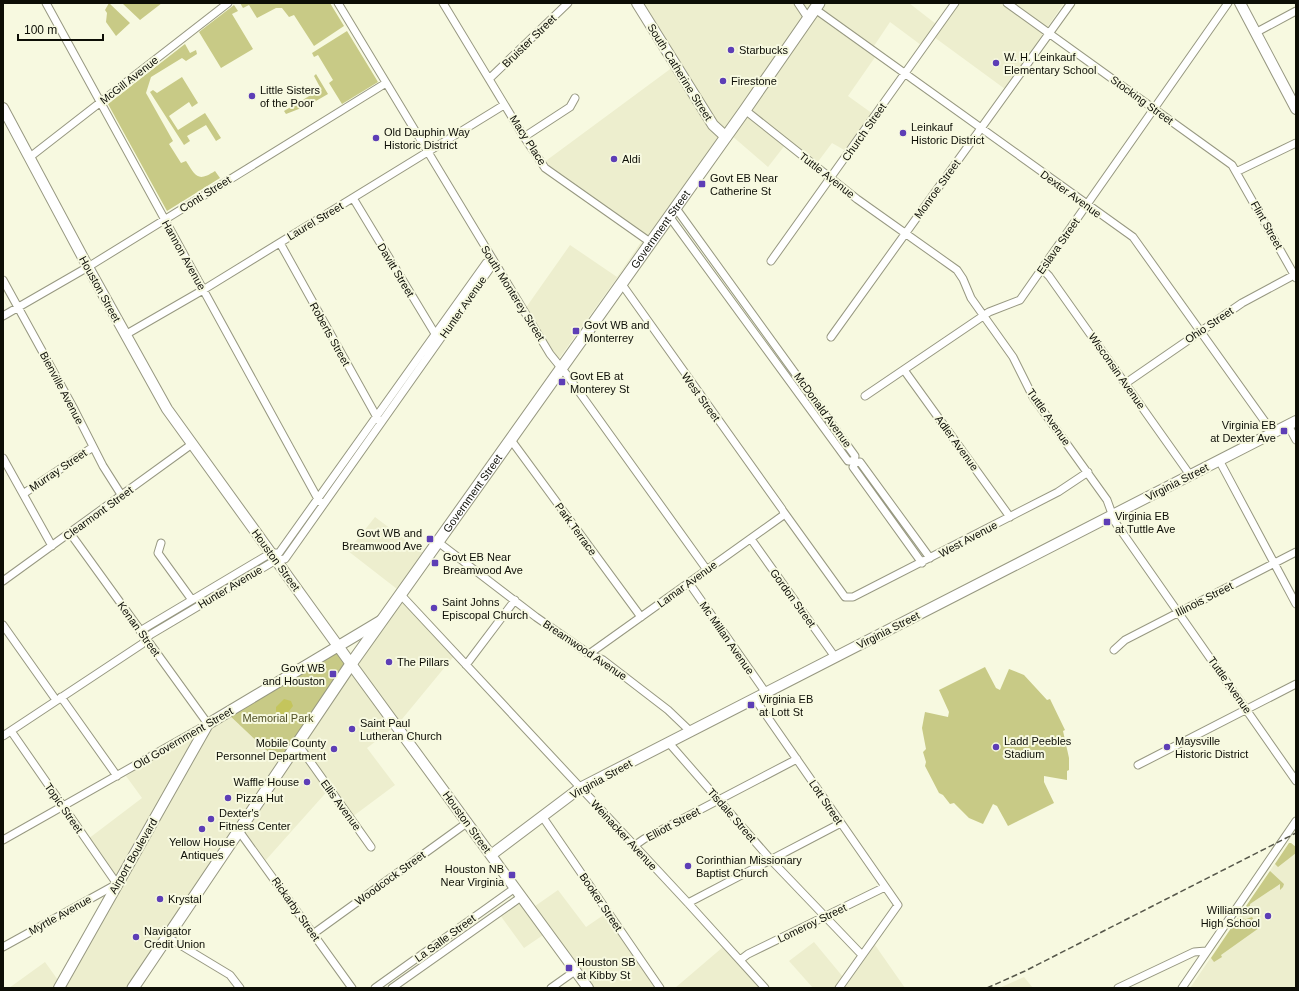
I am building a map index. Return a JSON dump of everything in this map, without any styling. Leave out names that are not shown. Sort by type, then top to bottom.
[{"type":"main road","name":"Government Street","points":[[133,988],[351,664],[726,137],[814,10]]},
{"type":"street","name":"Hannon Avenue","points":[[46,3],[321,502]]},
{"type":"street","name":"McGill Avenue","points":[[30,157],[228,3]]},
{"type":"street","name":"South Monterey Street","points":[[338,3],[491,261],[550,354],[707,570]]},
{"type":"street","name":"Macy Place","points":[[443,3],[504,105],[545,168],[650,242]]},
{"type":"street","name":"Bruister Street","points":[[489,79],[568,3]]},
{"type":"street","name":"South Catherine Street","points":[[637,3],[713,126],[726,137]]},
{"type":"street","points":[[798,3],[814,10]]},
{"type":"street","name":"Church Street","points":[[772,261],[955,3]]},
{"type":"street","name":"Stocking Street","points":[[1007,3],[1155,109],[1232,165],[1238,171]]},
{"type":"street","name":"Monroe Street","points":[[832,337],[1070,3]]},
{"type":"street","name":"Eslava Street","points":[[865,396],[983,316],[1020,300],[1228,3]]},
{"type":"street","points":[[1240,3],[1296,109]]},
{"type":"street","name":"Dexter Avenue","points":[[814,10],[1129,234],[1138,244],[1273,432]]},
{"type":"street","points":[[1256,34],[1296,11]]},
{"type":"street","name":"Conti Street","points":[[3,316],[88,267],[386,83]]},
{"type":"street","points":[[524,137],[570,107],[575,98]]},
{"type":"street","name":"Laurel Street","points":[[125,335],[204,290],[504,105]]},
{"type":"street","name":"Houston Street","points":[[3,108],[125,335],[167,409],[588,988]]},
{"type":"street","name":"Tuttle Avenue","points":[[745,110],[831,178],[957,270],[963,278],[970,298],[1013,357],[1032,397],[1088,472],[1107,500],[1115,522],[1296,781]]},
{"type":"street","points":[[1238,171],[1296,142]]},
{"type":"street","name":"Flint Street","points":[[1238,171],[1295,276]]},
{"type":"street","name":"Davitt Street","points":[[353,198],[438,337]]},
{"type":"street","name":"McDonald Avenue","points":[[672,212],[855,456],[854,461],[848,461],[672,212]]},
{"type":"street","name":"Roberts Street","points":[[280,243],[379,420]]},
{"type":"street","name":"Hunter Avenue","points":[[3,736],[142,644],[150,635],[279,553],[321,502],[438,337],[486,263],[491,261]]},
{"type":"street","name":"Wisconsin Avenue","points":[[1042,269],[1052,280],[1190,475]]},
{"type":"street","name":"Ohio Street","points":[[1126,383],[1242,303],[1295,276]]},
{"type":"street","name":"Bienville Avenue","points":[[3,280],[93,447],[122,496]]},
{"type":"street","name":"West Street","points":[[622,283],[783,511],[846,597]]},
{"type":"street","name":"Adler Avenue","points":[[904,370],[1010,517]]},
{"type":"street","points":[[1292,423],[1296,440]]},
{"type":"street","name":"Virginia Street","points":[[491,855],[580,788],[1292,423]]},
{"type":"street","name":"Park Terrace","points":[[511,440],[641,617]]},
{"type":"street","name":"Clearmont Street","points":[[3,581],[192,444]]},
{"type":"street","name":"Murray Street","points":[[23,494],[93,447]]},
{"type":"street","points":[[3,458],[52,546]]},
{"type":"street","points":[[1219,460],[1296,604]]},
{"type":"street","points":[[922,563],[853,467],[855,463],[860,462],[930,558]]},
{"type":"street","name":"West Avenue","points":[[846,597],[853,597],[922,563],[1058,492],[1088,472]]},
{"type":"street","name":"Lamar Avenue","points":[[589,654],[751,539],[783,511]]},
{"type":"street","name":"Kenan Street","points":[[70,533],[208,724]]},
{"type":"street","name":"Gordon Street","points":[[751,539],[835,657]]},
{"type":"street","name":"Breamwood Avenue","points":[[438,542],[589,654],[609,665],[668,710],[691,732]]},
{"type":"street","points":[[161,543],[158,553],[192,600]]},
{"type":"street","name":"Illinois Street","points":[[1114,650],[1125,640],[1296,552]]},
{"type":"street","name":"Hunter Avenue","points":[[140,631],[192,600],[274,556]]},
{"type":"street","name":"Mc Millan Avenue","points":[[689,583],[766,693]]},
{"type":"street","name":"Weinacker Avenue","points":[[401,595],[634,846],[688,902],[765,988]]},
{"type":"street","points":[[466,665],[515,600]]},
{"type":"street","name":"Old Government Street","points":[[3,840],[208,724],[382,620]]},
{"type":"street","points":[[3,625],[117,776]]},
{"type":"street","points":[[1138,765],[1296,684]]},
{"type":"street","name":"Lott Street","points":[[755,699],[898,905],[862,955]]},
{"type":"street","name":"Airport Boulevard","points":[[59,988],[208,724]]},
{"type":"street","name":"Topic Street","points":[[11,731],[117,884]]},
{"type":"street","name":"Tisdale Street","points":[[669,743],[771,860],[862,955]]},
{"type":"street","name":"Ellis Avenue","points":[[297,744],[371,847]]},
{"type":"street","name":"Elliott Street","points":[[634,846],[797,759]]},
{"type":"street","name":"Booker Street","points":[[542,816],[660,988]]},
{"type":"street","points":[[1182,988],[1296,821]]},
{"type":"street","name":"Woodcock Street","points":[[313,934],[468,822]]},
{"type":"street","points":[[688,902],[841,823]]},
{"type":"street","name":"Rickarby Street","points":[[239,831],[352,988]]},
{"type":"street","name":"Myrtle Avenue","points":[[3,947],[117,884]]},
{"type":"street","name":"Lomeroy Street","points":[[740,960],[748,954],[885,886]]},
{"type":"street","name":"La Salle Street","points":[[375,988],[515,888]]},
{"type":"street","name":"La Salle Street","points":[[392,988],[521,897]]},
{"type":"street","points":[[167,937],[230,975],[240,988]]},
{"type":"street","points":[[433,947],[439,955]]},
{"type":"street","points":[[1118,988],[1194,952],[1206,951]]},
{"type":"street","points":[[839,988],[862,955]]},
{"type":"street","points":[[551,988],[575,971]]},
{"type":"shaded area","points":[[640,3],[909,3],[936,24],[921,45],[890,22],[874,46],[880,50],[848,96],[873,114],[846,151],[832,143],[817,163],[789,140],[768,167],[724,129],[558,360],[525,309],[570,245],[617,277],[646,235],[543,163],[677,64]]},
{"type":"shaded area","name":"W. H. Leinkauf Elementary School","points":[[958,3],[1002,3],[1007,6],[1009,3],[1064,3],[1005,89],[934,37]]},
{"type":"shaded area","points":[[375,517],[431,559],[401,599],[454,656],[398,724],[367,748],[395,785],[352,817],[331,787],[265,861],[242,831],[140,988],[9,988],[45,962],[58,980],[116,878],[88,839],[142,798],[126,776],[227,713],[285,768],[398,603],[397,589],[348,551]]},
{"type":"shaded area","points":[[284,699],[291,701],[293,706],[285,716],[278,715],[276,713],[276,707]]},
{"type":"shaded area","name":"Williamson High School","points":[[1289,843],[1296,849],[1296,988],[1190,988]]},
{"type":"shaded area","points":[[558,890],[586,927],[605,914],[656,988],[594,988],[549,931],[524,948],[500,915],[520,901],[528,911]]},
{"type":"shaded area","points":[[814,942],[848,983],[875,945],[905,988],[813,988],[789,961]]},
{"type":"shaded area","points":[[723,947],[761,988],[675,988]]},
{"type":"shaded area","points":[[1024,977],[1033,988],[999,988]]},
{"type":"green space","points":[[109,3],[130,23],[116,36],[106,22],[107,13],[105,10]]},
{"type":"green space","points":[[122,3],[162,3],[140,20]]},
{"type":"green space","points":[[240,3],[330,3],[344,26],[314,46],[294,15],[289,17],[282,8],[276,8],[257,18],[249,5],[243,8]]},
{"type":"green space","points":[[234,5],[238,11],[232,14],[253,49],[221,68],[199,32]]},
{"type":"green space","points":[[347,31],[378,82],[342,104],[329,83],[333,80],[318,55],[314,57],[312,53]]},
{"type":"green space","points":[[185,44],[190,53],[196,50],[197,54],[186,61],[182,58],[151,77],[146,93],[173,141],[169,144],[181,163],[186,161],[192,171],[198,176],[205,176],[215,171],[220,178],[167,211],[108,104]]},
{"type":"green space","points":[[316,74],[328,94],[309,105],[286,114],[284,111],[321,89],[314,76]]},
{"type":"green space","points":[[182,77],[198,103],[192,107],[189,102],[169,116],[178,130],[205,113],[221,138],[216,141],[206,125],[187,136],[190,141],[184,145],[150,92],[153,90],[157,93]]},
{"type":"green space","name":"Memorial Park","points":[[339,646],[351,664],[282,765],[227,713]]},
{"type":"green space","name":"Ladd Peebles Stadium","points":[[985,667],[996,688],[1000,690],[1009,669],[1024,675],[1047,700],[1050,699],[1065,730],[1063,731],[1069,758],[1067,780],[1044,776],[1044,782],[1054,803],[1008,826],[997,806],[993,804],[983,824],[969,818],[954,803],[950,804],[943,795],[939,793],[925,766],[926,762],[923,752],[926,749],[922,728],[925,712],[948,717],[949,712],[939,690]]},
{"type":"green space","points":[[1289,843],[1296,847],[1296,853],[1278,867],[1275,864]]},
{"type":"green space","points":[[1270,871],[1284,884],[1283,887],[1280,890],[1280,884],[1250,904],[1249,912],[1242,912]]},
{"type":"green space","points":[[1252,917],[1259,928],[1221,955],[1222,957],[1214,962],[1211,958],[1238,918],[1246,919]]},
{"type":"railway","points":[[987,988],[1025,971],[1296,833]]},
{"type":"place","name":"Starbucks","points":[[731,50]]},
{"type":"place","name":"W. H. Leinkauf Elementary School","points":[[996,63]]},
{"type":"place","name":"Firestone","points":[[723,81]]},
{"type":"place","name":"Little Sisters of the Poor","points":[[252,96]]},
{"type":"place","name":"Leinkauf Historic District","points":[[903,133]]},
{"type":"place","name":"Old Dauphin Way Historic District","points":[[376,138]]},
{"type":"place","name":"Aldi","points":[[614,159]]},
{"type":"place","name":"Govt EB Near Catherine St","points":[[702,184]]},
{"type":"place","name":"Govt WB and Monterrey","points":[[576,331]]},
{"type":"place","name":"Govt EB at Monterey St","points":[[562,382]]},
{"type":"place","name":"Virginia EB at Dexter Ave","points":[[1284,431]]},
{"type":"place","name":"Virginia EB at Tuttle Ave","points":[[1107,522]]},
{"type":"place","name":"Govt WB and Breamwood Ave","points":[[430,539]]},
{"type":"place","name":"Govt EB Near Breamwood Ave","points":[[435,563]]},
{"type":"place","name":"Saint Johns Episcopal Church","points":[[434,608]]},
{"type":"place","name":"The Pillars","points":[[389,662]]},
{"type":"place","name":"Govt WB and Houston","points":[[333,674]]},
{"type":"place","name":"Virginia EB at Lott St","points":[[751,705]]},
{"type":"place","name":"Saint Paul Lutheran Church","points":[[352,729]]},
{"type":"place","name":"Ladd Peebles Stadium","points":[[996,747]]},
{"type":"place","name":"Maysville Historic District","points":[[1167,747]]},
{"type":"place","name":"Mobile County Personnel Department","points":[[334,749]]},
{"type":"place","name":"Waffle House","points":[[307,782]]},
{"type":"place","name":"Pizza Hut","points":[[228,798]]},
{"type":"place","name":"Dexter's Fitness Center","points":[[211,819]]},
{"type":"place","name":"Yellow House Antiques","points":[[202,829]]},
{"type":"place","name":"Corinthian Missionary Baptist Church","points":[[688,866]]},
{"type":"place","name":"Houston NB Near Virginia","points":[[512,875]]},
{"type":"place","name":"Krystal","points":[[160,899]]},
{"type":"place","name":"Williamson High School","points":[[1268,916]]},
{"type":"place","name":"Navigator Credit Union","points":[[136,937]]},
{"type":"place","name":"Houston SB at Kibby St","points":[[569,968]]}]
